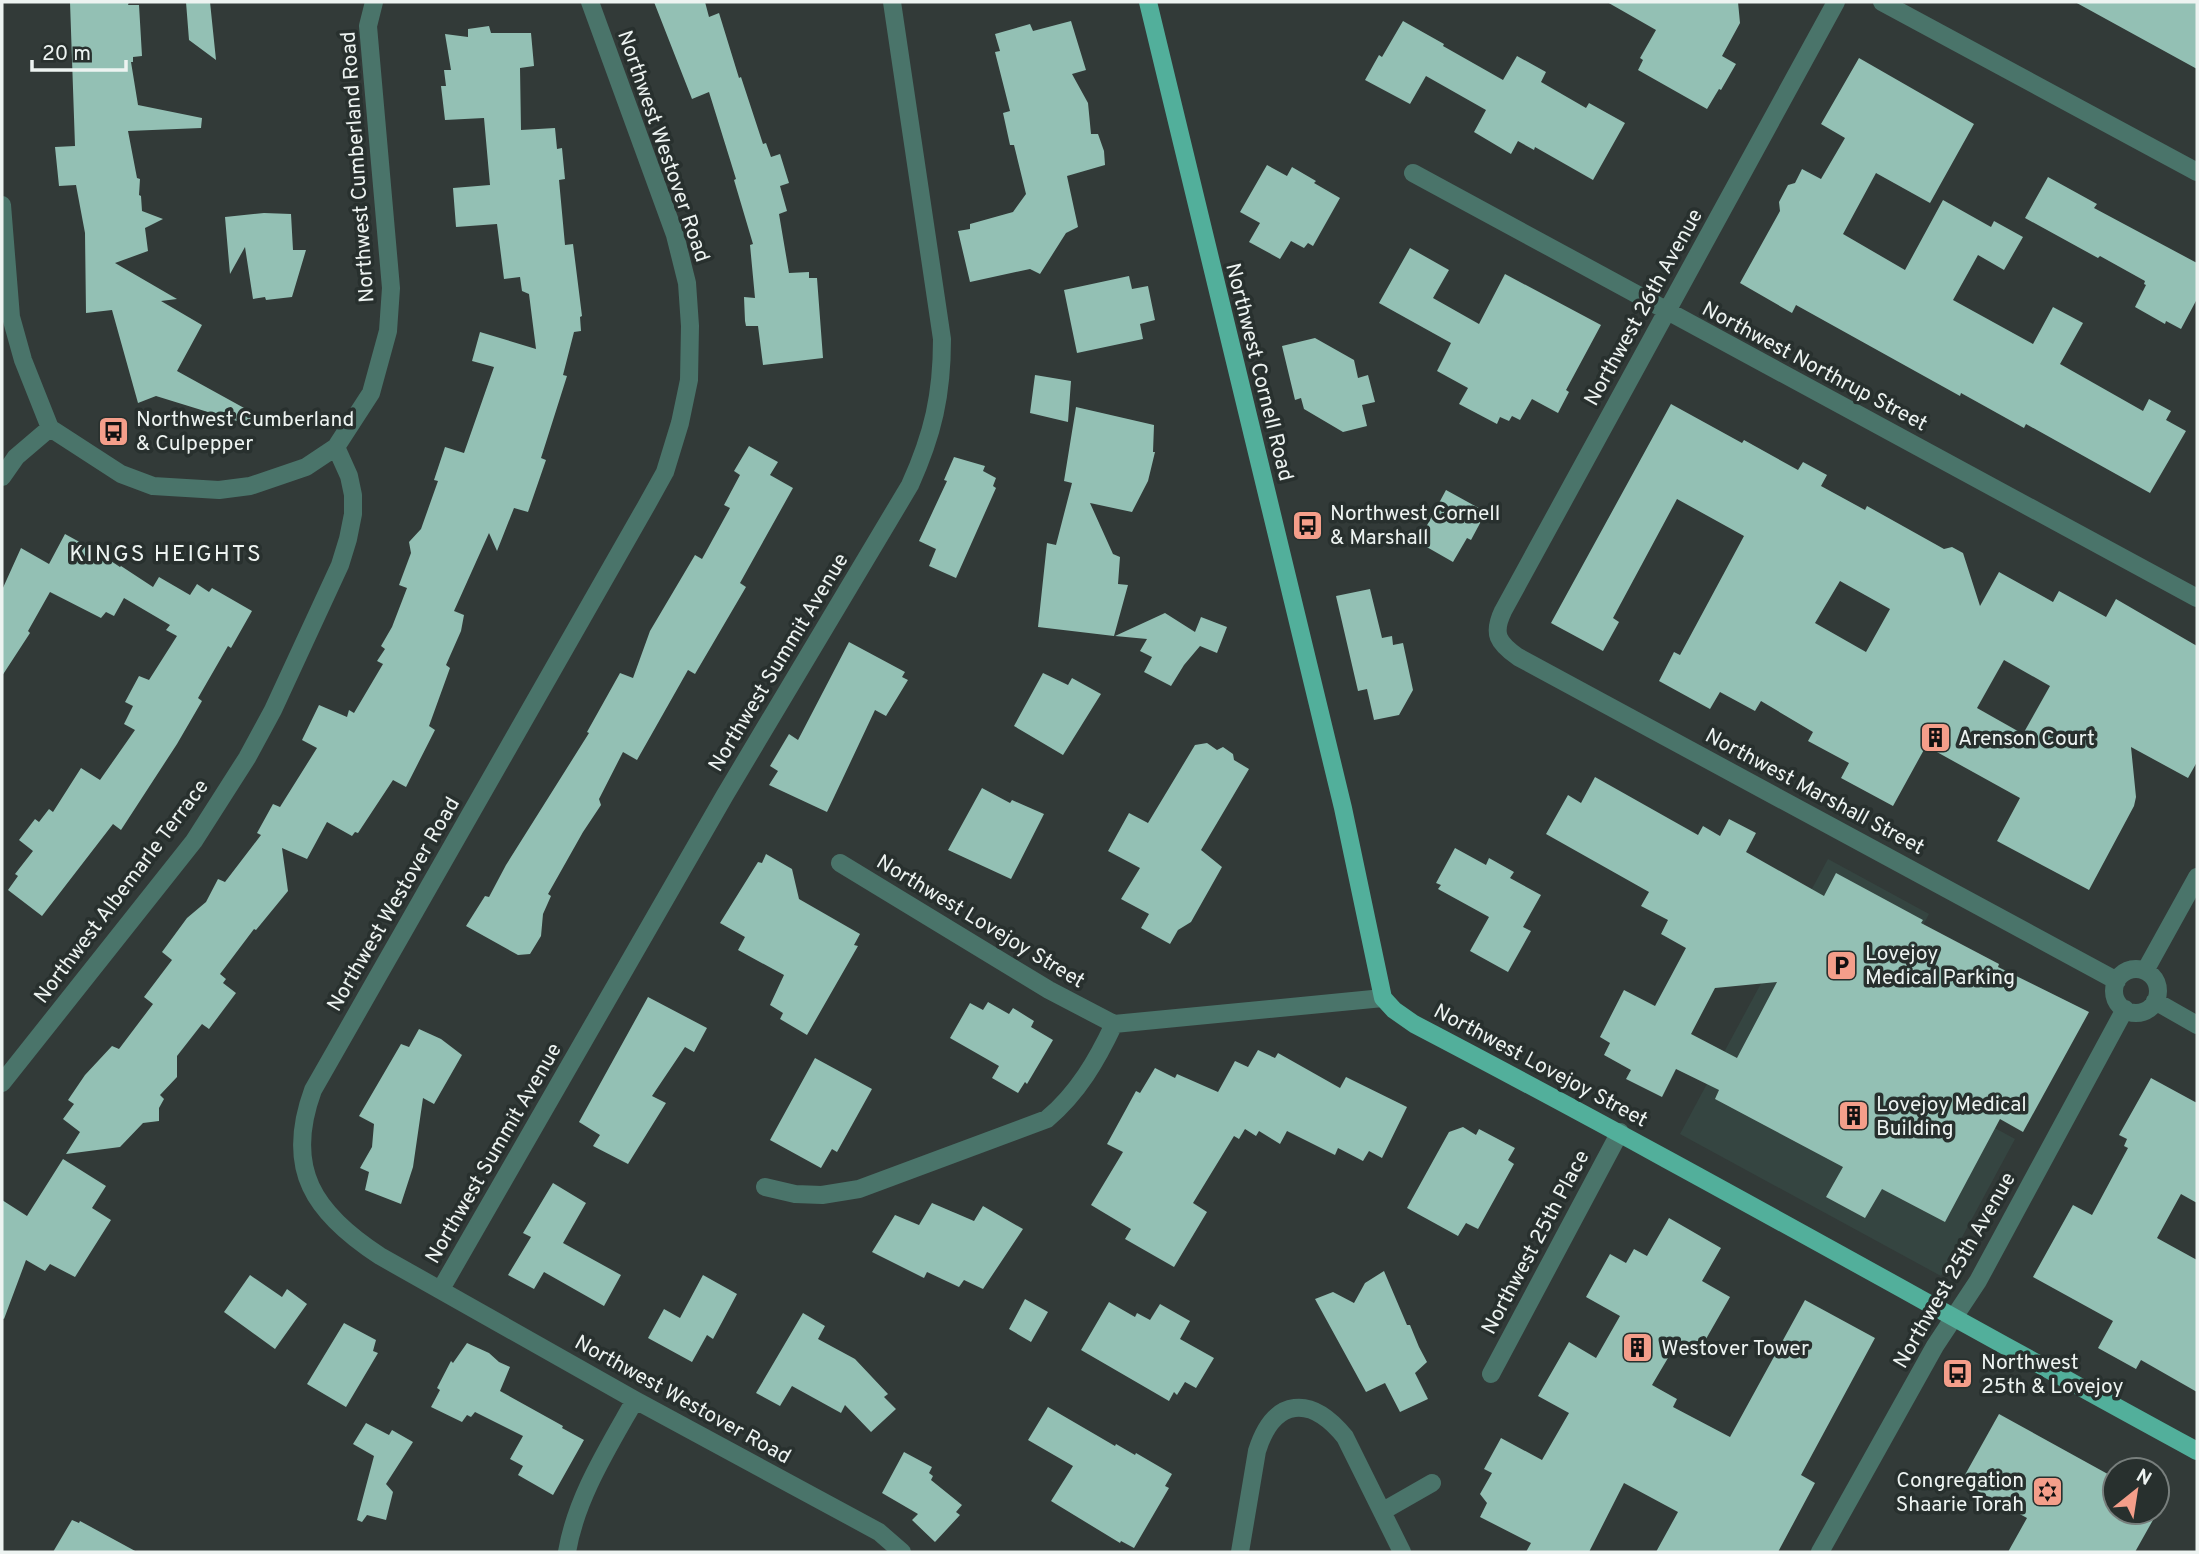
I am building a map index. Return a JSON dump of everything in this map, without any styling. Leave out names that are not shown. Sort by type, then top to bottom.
[{"type":"main road","name":"Northwest Cornell Road","points":[[1148,2],[1343,808],[1383,999]]},
{"type":"main road","name":"Northwest Lovejoy Street","points":[[1383,999],[1414,1024],[1620,1132],[2197,1451]]},
{"type":"street","name":"Northwest Cumberland Road","points":[[51,428],[121,474],[153,486],[219,490],[250,486],[306,467],[336,447],[371,393],[388,331],[391,288],[368,26],[374,2]]},
{"type":"street","name":"Northwest Westover Road","points":[[590,2],[675,235],[687,283],[690,326],[689,380],[680,423],[665,472],[313,1090],[305,1111],[301,1136],[303,1162],[319,1203],[351,1237],[635,1400],[878,1532],[902,1552]]},
{"type":"street","name":"Northwest Summit Avenue","points":[[441,1289],[725,795],[910,485],[925,451],[940,393],[942,339],[892,2]]},
{"type":"street","name":"Northwest 26th Avenue","points":[[1497,636],[1497,622],[1836,2]]},
{"type":"street","points":[[1882,2],[2197,172]]},
{"type":"street","name":"Northwest Northrup Street","points":[[1413,173],[2197,598]]},
{"type":"street","points":[[2,205],[11,317],[23,360],[51,428],[16,457],[2,477]]},
{"type":"street","name":"Northwest Albemarle Terrace","points":[[2,1083],[194,841],[247,758],[273,710],[340,565],[348,539],[353,514],[353,495],[349,477],[336,447]]},
{"type":"street","name":"Northwest Marshall Street","points":[[1497,636],[1504,647],[1518,657],[2117,981]]},
{"type":"street","name":"Northwest Lovejoy Street","points":[[839,863],[1049,990],[1114,1024]]},
{"type":"street","points":[[2145,971],[2197,877]]},
{"type":"street","points":[[2126,971],[2145,971],[2156,983],[2155,1001],[2143,1011],[2125,1009],[2115,997],[2117,981],[2126,971]]},
{"type":"street","points":[[765,1187],[809,1195],[859,1189],[1047,1119],[1067,1103],[1078,1088],[1114,1024],[1383,999]]},
{"type":"street","points":[[2155,1001],[2197,1025]]},
{"type":"street","name":"Northwest 25th Avenue","points":[[1821,1552],[1935,1346],[1979,1281],[2125,1009]]},
{"type":"street","name":"Northwest 25th Place","points":[[1491,1374],[1620,1132]]},
{"type":"street","points":[[567,1552],[584,1497],[601,1460],[635,1400]]},
{"type":"street","points":[[1240,1552],[1261,1438],[1279,1413],[1290,1409],[1317,1412],[1333,1422],[1345,1437],[1402,1552]]},
{"type":"street","points":[[1383,1511],[1432,1483]]},
{"type":"shaded area","points":[[1828,859],[1929,914],[1855,1052],[2015,1139],[1941,1276],[1680,1134]]},
{"type":"building","points":[[70,2],[129,2],[128,5],[139,5],[142,56],[133,57],[131,62],[138,105],[202,118],[201,128],[128,131],[137,178],[140,179],[142,211],[163,219],[145,228],[148,251],[115,263],[177,299],[161,301],[202,325],[177,371],[255,414],[250,425],[156,396],[138,403],[112,310],[86,313],[85,233],[76,185],[59,186],[55,147],[75,146]]},
{"type":"building","points":[[186,2],[210,2],[216,60],[189,40]]},
{"type":"building","points":[[654,2],[705,2],[709,17],[719,13],[763,144],[766,143],[771,157],[780,154],[789,183],[780,186],[787,211],[779,214],[789,273],[809,272],[809,278],[817,278],[823,358],[763,365],[758,326],[746,326],[745,321],[744,297],[755,298],[750,245],[753,244],[734,180],[736,179],[709,92],[692,99]]},
{"type":"building","points":[[1607,2],[1738,2],[1740,23],[1722,56],[1736,64],[1707,109],[1638,70],[1643,60],[1640,58],[1656,30]]},
{"type":"building","points":[[2075,2],[2197,2],[2197,69]]},
{"type":"building","points":[[1071,21],[1086,70],[1072,74],[1088,103],[1091,134],[1098,134],[1104,151],[1105,165],[1067,176],[1078,227],[1066,233],[1040,274],[1030,269],[970,282],[958,231],[970,229],[970,224],[1013,212],[1026,194],[1003,113],[1010,111],[995,52],[1000,51],[995,34],[1030,24],[1033,31]]},
{"type":"building","points":[[1403,21],[1503,80],[1517,56],[1546,72],[1541,82],[1586,108],[1589,103],[1625,123],[1593,180],[1535,147],[1534,150],[1518,141],[1511,154],[1474,132],[1486,110],[1426,76],[1410,104],[1365,80]]},
{"type":"building","points":[[489,26],[491,33],[531,33],[534,66],[520,68],[521,130],[555,128],[557,149],[562,148],[565,179],[559,180],[565,245],[573,244],[582,316],[581,331],[574,332],[563,375],[567,376],[541,458],[546,460],[528,512],[514,508],[497,551],[489,533],[454,611],[464,615],[461,631],[446,665],[450,668],[429,726],[435,730],[406,787],[393,780],[358,833],[355,832],[352,836],[327,822],[307,859],[282,848],[288,891],[256,930],[254,929],[220,974],[226,979],[223,983],[236,993],[209,1029],[202,1024],[177,1056],[177,1077],[160,1095],[164,1099],[159,1108],[159,1121],[143,1123],[120,1147],[66,1154],[80,1132],[63,1119],[74,1104],[68,1100],[85,1075],[112,1046],[119,1049],[153,1004],[144,997],[172,960],[162,952],[187,918],[206,902],[218,879],[225,882],[261,835],[257,833],[273,804],[280,807],[317,748],[302,740],[319,705],[347,717],[349,710],[354,713],[383,664],[377,661],[385,649],[381,646],[392,627],[407,588],[399,585],[411,553],[409,542],[421,529],[438,481],[434,480],[445,447],[464,453],[494,367],[472,361],[480,332],[536,349],[529,294],[522,291],[520,277],[504,279],[497,224],[456,227],[453,188],[490,185],[484,118],[445,120],[441,86],[446,86],[444,70],[451,70],[445,34],[468,37],[468,29]]},
{"type":"building","points":[[1859,58],[1974,124],[1930,203],[1876,173],[1843,234],[1905,270],[1943,200],[1991,227],[1994,221],[2023,237],[2004,270],[1978,255],[1953,300],[2033,344],[2053,307],[2083,323],[2060,364],[2143,411],[2149,399],[2171,411],[2166,420],[2186,431],[2150,493],[2026,424],[2024,428],[1961,393],[1960,396],[1796,305],[1792,313],[1740,283],[1780,211],[1779,202],[1788,185],[1795,183],[1802,169],[1821,179],[1845,138],[1821,124]]},
{"type":"building","points":[[1267,165],[1287,176],[1292,167],[1340,198],[1313,246],[1308,243],[1304,248],[1291,241],[1280,259],[1249,242],[1260,223],[1240,212]]},
{"type":"building","points":[[2048,177],[2097,204],[2094,208],[2197,263],[2197,299],[2181,329],[2166,321],[2165,324],[2135,307],[2146,285],[2145,281],[2025,218]]},
{"type":"building","points":[[264,213],[291,214],[293,250],[306,250],[292,297],[253,299],[245,247],[230,274],[225,217]]},
{"type":"building","points":[[1410,248],[1449,270],[1433,298],[1479,324],[1505,274],[1601,325],[1566,390],[1569,392],[1558,413],[1532,399],[1520,420],[1512,416],[1509,421],[1500,417],[1497,424],[1459,404],[1468,388],[1437,371],[1451,343],[1379,303]]},
{"type":"building","points":[[1129,276],[1132,289],[1148,286],[1155,320],[1140,324],[1143,339],[1077,353],[1064,290]]},
{"type":"building","points":[[1315,338],[1354,360],[1358,378],[1368,375],[1375,402],[1362,405],[1367,426],[1343,432],[1304,409],[1301,398],[1295,400],[1282,346]]},
{"type":"building","points":[[1035,375],[1071,381],[1068,422],[1030,413]]},
{"type":"building","points":[[1671,404],[1798,470],[1803,462],[1827,475],[1821,486],[1865,510],[1867,506],[1944,549],[1952,547],[1963,553],[1980,606],[1999,572],[2053,602],[2059,591],[2106,617],[2116,599],[2197,646],[2197,762],[2188,778],[2131,747],[2136,797],[2134,806],[2089,890],[1997,841],[2020,798],[1926,746],[1893,806],[1841,778],[1849,763],[1808,741],[1813,732],[1761,701],[1755,711],[1720,692],[1710,709],[1659,681],[1674,652],[1680,655],[1744,536],[1677,499],[1613,618],[1619,622],[1603,651],[1551,623]],"holes":[[[1840,581],[1890,609],[1866,652],[1815,623]],[[2004,660],[2050,686],[2023,734],[1977,708]]]},
{"type":"building","points":[[1076,407],[1154,425],[1155,452],[1148,481],[1132,512],[1090,503],[1113,554],[1120,557],[1118,584],[1128,585],[1114,636],[1038,627],[1047,543],[1056,545],[1072,483],[1064,481]]},
{"type":"building","points":[[749,446],[778,462],[770,475],[793,488],[740,583],[746,587],[695,674],[688,670],[637,760],[623,752],[599,799],[601,805],[548,894],[551,896],[543,914],[541,936],[530,954],[518,955],[466,926],[485,896],[489,897],[506,865],[589,733],[587,732],[620,673],[633,678],[650,631],[695,555],[702,559],[730,508],[724,505],[740,475],[734,471]]},
{"type":"building","points":[[954,457],[985,466],[983,471],[996,478],[993,486],[996,488],[956,578],[929,566],[936,549],[919,541],[947,481],[944,480]]},
{"type":"building","points":[[1446,490],[1486,512],[1471,540],[1467,538],[1453,562],[1418,542]]},
{"type":"building","points":[[65,534],[153,587],[159,577],[190,595],[197,584],[209,592],[212,588],[252,611],[198,698],[202,701],[177,744],[121,830],[113,824],[42,916],[8,890],[18,876],[15,874],[33,851],[19,840],[35,819],[39,822],[49,809],[53,812],[81,768],[100,780],[135,730],[124,724],[133,706],[125,702],[139,676],[149,680],[177,636],[166,630],[170,625],[124,598],[114,616],[106,612],[101,618],[50,592],[28,631],[30,633],[2,676],[2,590],[21,548],[49,564]]},
{"type":"building","points":[[1370,589],[1382,638],[1392,636],[1393,645],[1403,643],[1413,690],[1399,715],[1374,720],[1367,689],[1358,691],[1336,596]]},
{"type":"building","points":[[1165,613],[1195,632],[1201,617],[1227,627],[1217,653],[1200,646],[1171,686],[1144,672],[1152,657],[1140,651],[1147,639],[1115,636]]},
{"type":"building","points":[[849,642],[905,672],[902,677],[908,680],[886,716],[875,710],[827,812],[769,785],[778,771],[770,766],[789,734],[798,740]]},
{"type":"building","points":[[1043,673],[1068,685],[1072,678],[1101,694],[1063,755],[1014,726]]},
{"type":"building","points":[[1207,743],[1217,750],[1223,747],[1233,754],[1234,760],[1249,769],[1201,850],[1222,867],[1191,922],[1178,930],[1170,944],[1141,928],[1149,914],[1121,899],[1140,868],[1108,851],[1129,813],[1148,823],[1195,745]]},
{"type":"building","points":[[1595,777],[1698,835],[1703,826],[1720,836],[1729,819],[1756,833],[1746,852],[1824,896],[1836,873],[1923,920],[1921,923],[1999,964],[1998,967],[2089,1012],[2023,1132],[2000,1119],[1945,1222],[1882,1189],[1865,1218],[1826,1197],[1843,1167],[1715,1099],[1719,1090],[1676,1069],[1662,1097],[1626,1079],[1631,1070],[1604,1055],[1610,1043],[1600,1037],[1624,990],[1655,1006],[1686,948],[1661,934],[1668,920],[1641,906],[1649,892],[1546,834],[1568,795],[1581,803]],"holes":[[[1777,982],[1737,1058],[1691,1034],[1715,988]]]},
{"type":"building","points":[[982,788],[1010,803],[1012,800],[1044,814],[1011,879],[948,850]]},
{"type":"building","points":[[1455,848],[1486,865],[1489,858],[1514,872],[1510,878],[1541,895],[1523,927],[1531,931],[1508,972],[1470,951],[1489,917],[1438,889],[1441,885],[1436,883]]},
{"type":"building","points":[[766,854],[792,869],[799,899],[860,934],[854,945],[858,946],[807,1035],[780,1019],[783,1013],[770,1005],[784,975],[738,950],[745,937],[720,923],[758,862],[762,863]]},
{"type":"building","points":[[648,997],[707,1028],[694,1052],[685,1047],[652,1096],[666,1103],[628,1164],[593,1146],[600,1135],[579,1122]]},
{"type":"building","points":[[988,1002],[1009,1014],[1013,1008],[1034,1021],[1031,1027],[1053,1040],[1027,1084],[1025,1082],[1018,1093],[992,1078],[999,1066],[950,1038],[970,1003],[983,1010]]},
{"type":"building","points":[[419,1029],[441,1039],[462,1055],[434,1104],[423,1098],[413,1167],[401,1204],[365,1190],[369,1172],[360,1168],[372,1147],[374,1124],[359,1116],[401,1044],[409,1047]]},
{"type":"building","points":[[1258,1050],[1275,1058],[1278,1053],[1340,1088],[1346,1077],[1407,1107],[1382,1158],[1369,1151],[1363,1161],[1338,1148],[1335,1155],[1287,1131],[1280,1144],[1259,1131],[1256,1136],[1245,1129],[1239,1139],[1234,1136],[1193,1203],[1207,1212],[1174,1267],[1125,1239],[1131,1229],[1091,1205],[1123,1152],[1107,1144],[1136,1091],[1140,1093],[1155,1068],[1175,1078],[1177,1074],[1218,1092],[1235,1061],[1248,1067]]},
{"type":"building","points":[[815,1058],[872,1089],[837,1152],[832,1149],[821,1168],[770,1140]]},
{"type":"building","points":[[2151,1078],[2197,1103],[2197,1203],[2181,1194],[2157,1238],[2197,1260],[2197,1392],[2141,1360],[2136,1369],[2098,1348],[2113,1321],[2033,1277],[2073,1205],[2092,1215],[2128,1148],[2124,1146],[2127,1139],[2119,1135]]},
{"type":"building","points":[[1463,1127],[1476,1135],[1479,1129],[1515,1148],[1508,1160],[1514,1164],[1478,1229],[1466,1223],[1458,1236],[1407,1208],[1449,1132]]},
{"type":"building","points":[[63,1159],[106,1186],[92,1208],[111,1220],[75,1277],[50,1264],[45,1271],[26,1260],[4,1319],[2,1200],[27,1216]]},
{"type":"building","points":[[553,1183],[586,1203],[563,1243],[621,1275],[604,1306],[544,1272],[534,1289],[508,1275],[531,1237],[523,1233]]},
{"type":"building","points":[[932,1203],[974,1221],[983,1206],[1023,1229],[983,1289],[964,1280],[959,1287],[927,1272],[924,1278],[872,1252],[895,1215],[919,1225]]},
{"type":"building","points":[[1669,1218],[1721,1248],[1702,1281],[1730,1297],[1698,1353],[1678,1341],[1652,1385],[1677,1399],[1673,1407],[1730,1437],[1805,1300],[1875,1338],[1801,1475],[1815,1483],[1778,1552],[1656,1552],[1678,1512],[1624,1483],[1589,1552],[1526,1552],[1531,1543],[1480,1517],[1487,1503],[1480,1494],[1492,1473],[1484,1469],[1501,1438],[1542,1460],[1569,1413],[1538,1396],[1569,1342],[1596,1358],[1620,1316],[1586,1297],[1610,1254],[1626,1263],[1634,1249],[1647,1256]]},
{"type":"building","points":[[1384,1271],[1407,1325],[1410,1325],[1427,1362],[1415,1373],[1428,1399],[1400,1412],[1385,1383],[1366,1392],[1315,1299],[1333,1292],[1354,1303],[1365,1283]]},
{"type":"building","points":[[250,1275],[282,1297],[287,1289],[307,1304],[275,1349],[224,1312]]},
{"type":"building","points":[[703,1275],[737,1294],[713,1339],[707,1335],[692,1362],[648,1338],[664,1309],[680,1318]]},
{"type":"building","points":[[1025,1299],[1048,1312],[1031,1342],[1009,1329]]},
{"type":"building","points":[[1109,1302],[1135,1317],[1137,1313],[1150,1320],[1160,1304],[1190,1321],[1180,1339],[1214,1358],[1196,1388],[1185,1382],[1177,1395],[1174,1392],[1169,1401],[1081,1350]]},
{"type":"building","points":[[803,1313],[825,1326],[818,1339],[855,1359],[888,1394],[884,1397],[896,1409],[871,1432],[845,1405],[841,1413],[792,1386],[780,1406],[756,1393]]},
{"type":"building","points":[[344,1323],[376,1340],[373,1351],[378,1353],[346,1407],[307,1384]]},
{"type":"building","points":[[467,1343],[510,1367],[500,1391],[584,1440],[553,1495],[518,1475],[523,1466],[510,1459],[523,1436],[475,1412],[471,1417],[467,1415],[462,1422],[431,1407],[451,1361],[453,1363]]},
{"type":"building","points":[[1048,1407],[1115,1446],[1116,1444],[1135,1455],[1136,1453],[1172,1474],[1165,1486],[1169,1488],[1134,1548],[1121,1541],[1120,1543],[1051,1501],[1073,1466],[1028,1440]]},
{"type":"building","name":"Congregation Shaarie Torah","points":[[1999,1414],[2101,1470],[2101,1526],[2150,1526],[2135,1552],[2008,1552],[2027,1518],[1961,1482]]},
{"type":"building","points":[[366,1423],[389,1435],[392,1430],[413,1442],[386,1484],[393,1492],[386,1520],[367,1515],[362,1522],[357,1520],[374,1456],[353,1444]]},
{"type":"building","points":[[904,1452],[932,1467],[929,1473],[933,1476],[931,1480],[962,1505],[956,1512],[960,1515],[935,1542],[912,1520],[918,1514],[882,1493]]},
{"type":"building","points":[[72,1520],[79,1523],[80,1521],[137,1552],[53,1552]]},
{"type":"place","name":"Northwest Cumberland & Culpepper","points":[[113,431]]},
{"type":"place","name":"Northwest Cornell & Marshall","points":[[1307,525]]},
{"type":"place","name":"Arenson Court","points":[[1935,738]]},
{"type":"place","name":"Lovejoy Medical Parking","points":[[1842,965]]},
{"type":"place","name":"Lovejoy Medical Building","points":[[1853,1116]]},
{"type":"place","name":"Westover Tower","points":[[1638,1348]]},
{"type":"place","name":"Northwest 25th & Lovejoy","points":[[1958,1374]]},
{"type":"place","name":"Congregation Shaarie Torah","points":[[2047,1492]]},
{"type":"district","name":"KINGS HEIGHTS","points":[[166,553]]}]
